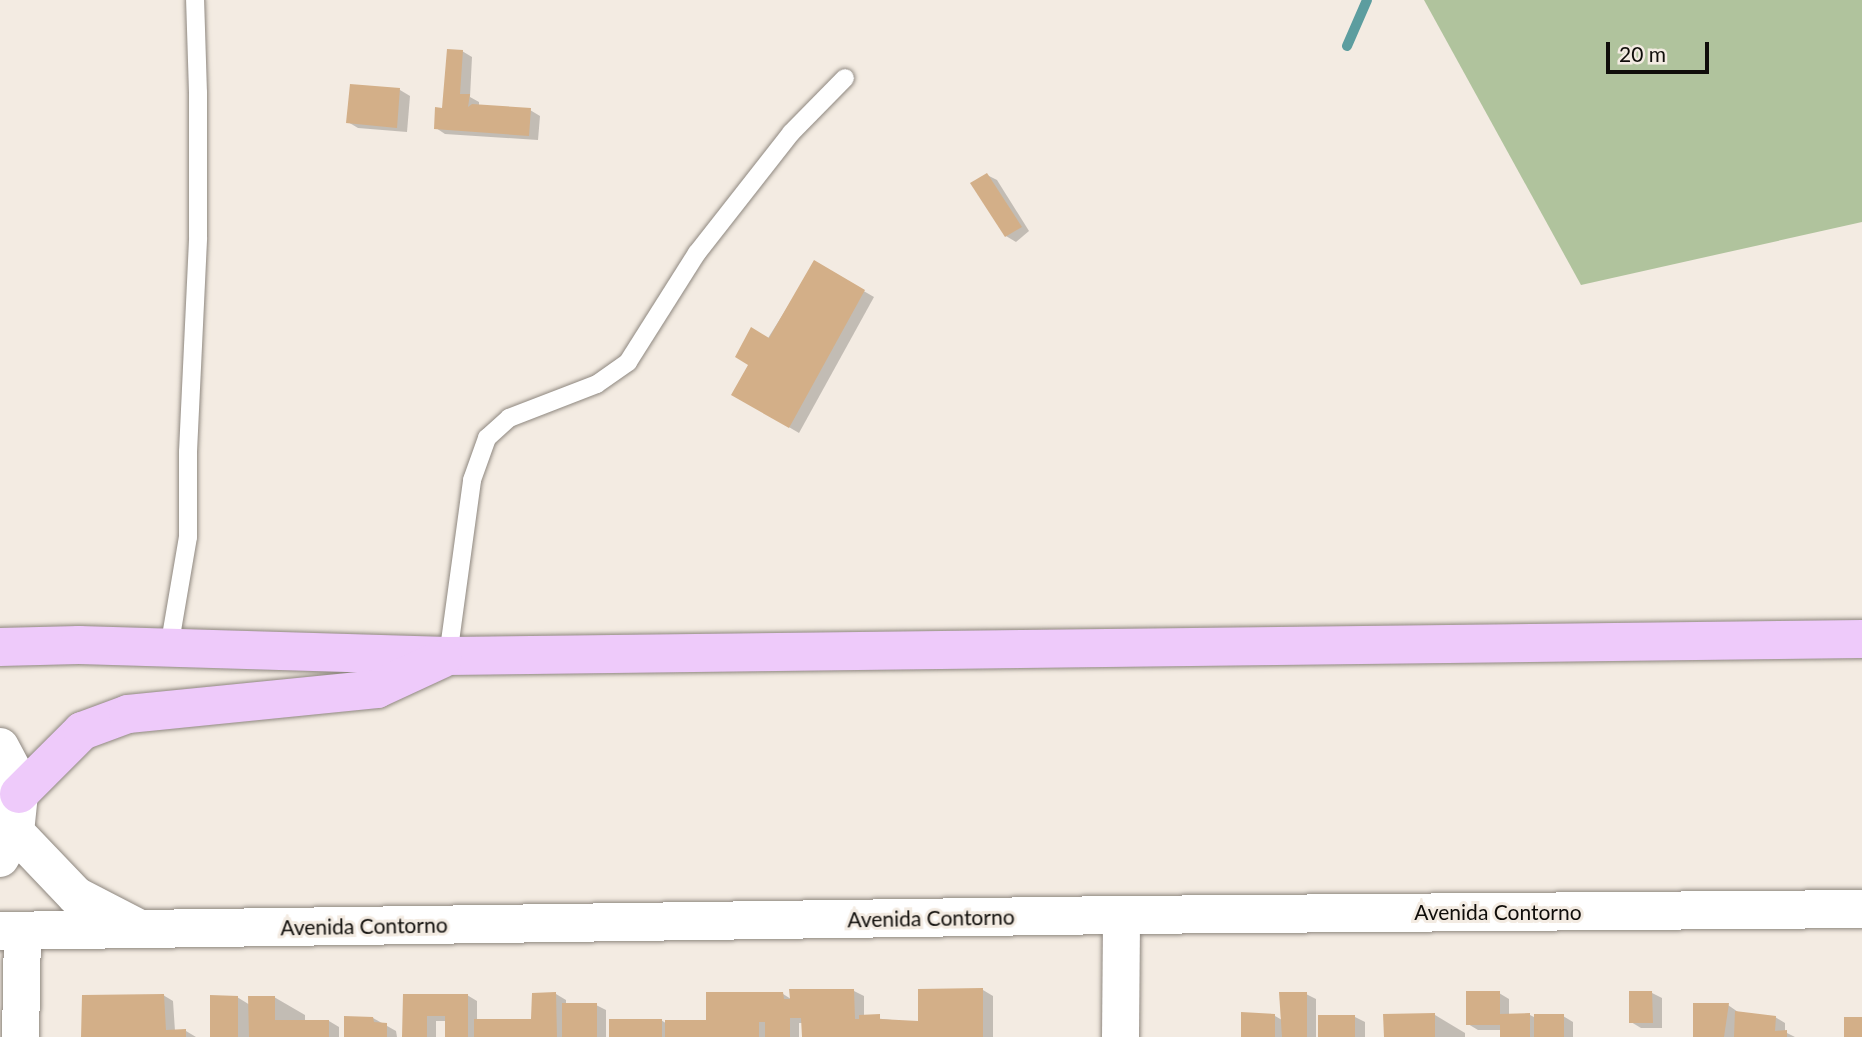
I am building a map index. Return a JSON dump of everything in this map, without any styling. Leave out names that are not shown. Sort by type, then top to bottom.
[{"type":"highway","points":[[0,647],[79,645],[448,656],[1862,639]]},
{"type":"highway","points":[[19,794],[82,731],[128,714],[377,689],[448,656]]},
{"type":"street","points":[[0,747],[15,775],[19,794],[7,845],[76,896],[141,929]]},
{"type":"street","name":"Avenida Contorno","points":[[11,931],[1121,915],[1862,909]]},
{"type":"street","points":[[1120,1037],[1121,915]]},
{"type":"street","points":[[11,931],[20,1037]]},
{"type":"lane","points":[[169,648],[188,537],[188,452],[198,237],[195,0]]},
{"type":"lane","points":[[448,656],[472,480],[487,438],[509,418],[597,384],[628,362],[697,253],[791,132],[845,78]]},
{"type":"green space","points":[[1424,0],[1862,0],[1862,222],[1581,285]]},
{"type":"building","points":[[447,49],[463,50],[460,94],[470,94],[468,107],[472,104],[531,108],[529,136],[434,129],[435,107],[442,108]]},
{"type":"building","points":[[350,84],[400,88],[397,128],[346,123]]},
{"type":"building","points":[[987,173],[1022,227],[1005,237],[970,183]]},
{"type":"building","points":[[814,260],[865,290],[789,428],[731,395],[748,365],[735,357],[751,327],[769,338]]},
{"type":"building","points":[[983,988],[983,1037],[802,1037],[801,1018],[790,1018],[790,1037],[765,1037],[765,1022],[759,1022],[759,1037],[665,1037],[665,1020],[706,1020],[706,992],[783,992],[784,999],[790,999],[789,989],[854,989],[855,1019],[859,1019],[859,1015],[880,1014],[880,1019],[918,1021],[918,989]]},
{"type":"building","points":[[1466,991],[1500,991],[1500,1014],[1530,1013],[1530,1037],[1500,1037],[1500,1025],[1466,1025]]},
{"type":"building","points":[[1629,991],[1652,991],[1653,1023],[1629,1023]]},
{"type":"building","points":[[556,992],[557,1037],[474,1037],[474,1019],[531,1019],[532,993]]},
{"type":"building","points":[[1279,992],[1307,992],[1307,1037],[1282,1037]]},
{"type":"building","points":[[164,994],[166,1030],[186,1029],[186,1037],[81,1037],[82,995]]},
{"type":"building","points":[[403,994],[468,994],[468,1037],[445,1037],[445,1016],[427,1016],[427,1037],[402,1037]]},
{"type":"building","points":[[210,995],[238,996],[238,1037],[210,1037]]},
{"type":"building","points":[[248,996],[275,996],[275,1020],[329,1020],[329,1037],[249,1037]]},
{"type":"building","points":[[562,1003],[597,1003],[597,1037],[562,1037]]},
{"type":"building","points":[[1693,1003],[1729,1003],[1724,1037],[1693,1037]]},
{"type":"building","points":[[1735,1011],[1776,1016],[1775,1031],[1787,1030],[1787,1037],[1734,1037]]},
{"type":"building","points":[[1241,1012],[1275,1014],[1275,1037],[1241,1037]]},
{"type":"building","points":[[1435,1013],[1435,1037],[1384,1037],[1383,1014]]},
{"type":"building","points":[[1534,1014],[1564,1014],[1564,1037],[1534,1037]]},
{"type":"building","points":[[1318,1015],[1355,1015],[1355,1037],[1318,1037]]},
{"type":"building","points":[[344,1016],[373,1017],[374,1022],[387,1023],[387,1037],[344,1037]]},
{"type":"building","points":[[1844,1017],[1862,1017],[1862,1037],[1844,1037]]},
{"type":"building","points":[[609,1019],[662,1019],[662,1037],[609,1037]]},
{"type":"waterway","points":[[1347,46],[1367,0]]}]
